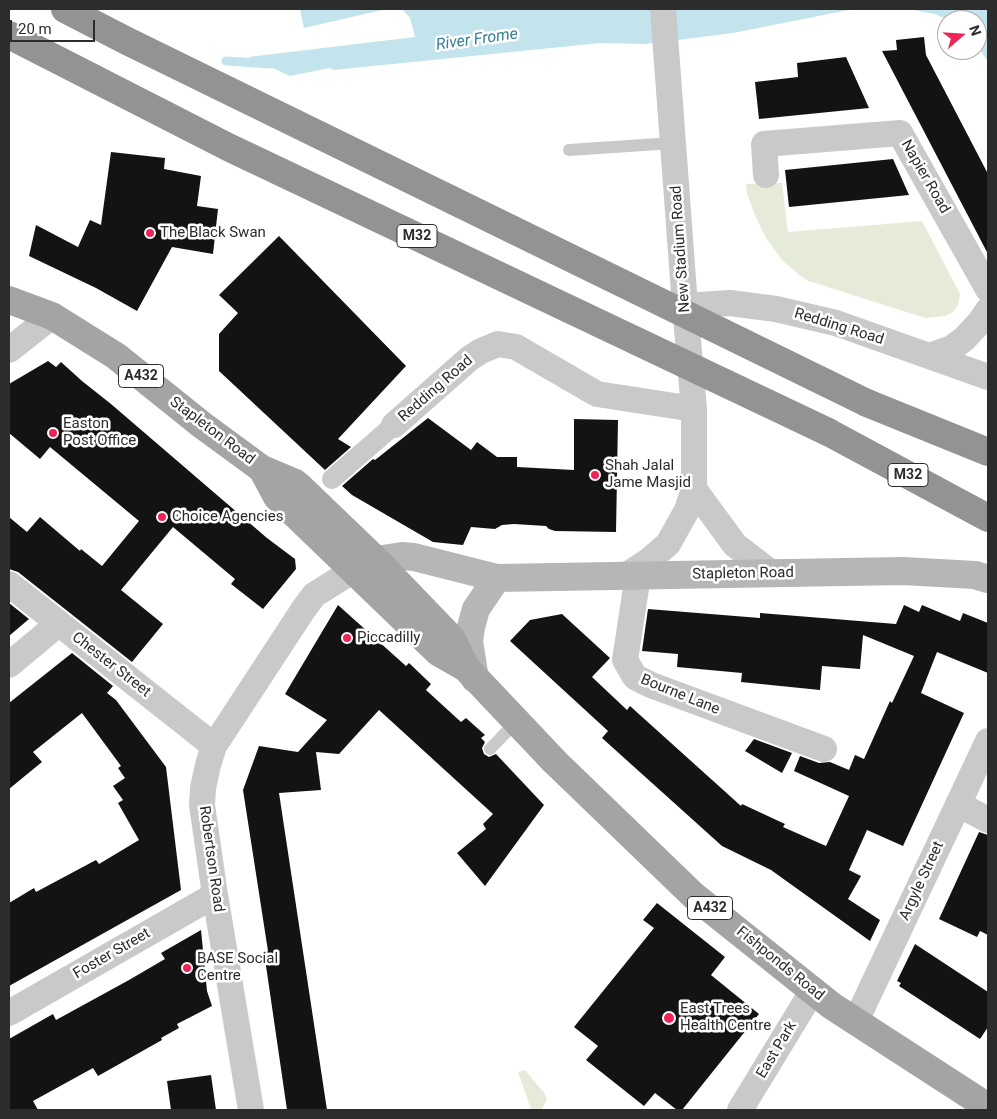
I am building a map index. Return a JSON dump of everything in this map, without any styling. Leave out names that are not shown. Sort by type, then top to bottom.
[{"type":"highway","points":[[65,9],[126,41],[867,403],[988,452]]},
{"type":"highway","name":"M32","points":[[9,35],[228,147],[828,432],[988,518]]},
{"type":"highway","points":[[867,403],[988,435]]},
{"type":"highway","name":"M32","points":[[828,432],[988,498]]},
{"type":"main road","name":"Stapleton Road","points":[[9,300],[52,316],[116,356],[202,425],[262,469],[277,497],[365,565],[381,597]]},
{"type":"main road","name":"Stapleton Road","points":[[365,565],[402,556],[414,557],[497,578],[903,571],[975,575],[988,579]]},
{"type":"main road","name":"Fishponds Road","points":[[365,565],[452,638],[470,674]]},
{"type":"main road","points":[[470,674],[469,641],[476,609],[497,578]]},
{"type":"main road","name":"Fishponds Road","points":[[381,597],[438,652],[470,674],[555,762],[694,896],[832,1006],[988,1106]]},
{"type":"street","name":"New Stadium Road","points":[[626,576],[647,562],[668,544],[688,510],[694,489],[694,409],[663,9]]},
{"type":"street","name":"Napier Road","points":[[766,175],[764,144],[900,133],[988,289]]},
{"type":"street","name":"Redding Road","points":[[685,306],[730,303],[776,308],[836,322],[988,377]]},
{"type":"street","points":[[929,356],[952,348],[964,339],[988,310]]},
{"type":"street","points":[[9,350],[52,316]]},
{"type":"street","name":"Redding Road","points":[[332,479],[470,358],[498,344],[516,347],[597,394],[694,409]]},
{"type":"street","points":[[694,489],[735,545],[773,574]]},
{"type":"street","name":"Robertson Road","points":[[251,1110],[202,805],[203,788],[214,746],[314,595],[365,565]]},
{"type":"street","name":"Bourne Lane","points":[[626,576],[625,660],[635,677],[651,685],[824,749]]},
{"type":"street","name":"Chester Street","points":[[9,584],[214,746]]},
{"type":"street","points":[[9,665],[58,624]]},
{"type":"street","name":"Argyle Street","points":[[856,1021],[988,741]]},
{"type":"street","points":[[958,804],[988,820]]},
{"type":"street","name":"Foster Street","points":[[9,1013],[216,895]]},
{"type":"street","name":"East Park","points":[[740,1110],[813,990]]},
{"type":"lane","points":[[568,150],[673,143]]},
{"type":"lane","points":[[490,748],[516,722]]},
{"type":"green space","points":[[782,183],[788,232],[922,221],[960,294],[958,305],[953,312],[945,316],[925,318],[809,281],[799,275],[782,260],[766,238],[747,193],[746,184]]},
{"type":"green space","points":[[525,1070],[545,1094],[547,1100],[541,1110],[527,1110],[531,1109],[518,1072]]},
{"type":"water","points":[[300,9],[387,9],[304,28]]},
{"type":"water","points":[[402,9],[854,9],[733,33],[646,44],[601,43],[333,70],[330,68],[290,76],[248,57],[415,37],[410,18]]},
{"type":"water","points":[[908,9],[988,9],[988,62],[987,10],[937,10],[937,15]]},
{"type":"building","points":[[924,37],[926,55],[988,174],[988,254],[882,51],[897,50],[896,40]]},
{"type":"building","points":[[846,57],[869,108],[759,119],[755,82],[798,77],[797,63]]},
{"type":"building","name":"The Black Swan","points":[[111,152],[165,158],[164,169],[201,176],[197,206],[218,209],[213,254],[172,247],[137,311],[96,288],[29,256],[36,225],[78,247],[90,220],[101,225]]},
{"type":"building","points":[[893,159],[909,195],[789,207],[785,170]]},
{"type":"building","points":[[279,236],[406,366],[338,439],[351,447],[325,470],[219,371],[219,334],[238,313],[219,295]]},
{"type":"building","points":[[48,361],[56,367],[61,362],[267,538],[295,559],[296,569],[263,609],[231,584],[235,579],[173,527],[121,590],[163,624],[132,662],[18,572],[9,569],[9,517],[27,532],[40,517],[80,551],[81,549],[102,566],[139,521],[50,447],[40,459],[9,433],[9,384]]},
{"type":"building","points":[[428,418],[471,450],[477,442],[497,457],[517,457],[517,467],[574,470],[574,419],[618,420],[616,532],[555,531],[546,526],[514,524],[502,525],[495,529],[471,527],[463,545],[433,542],[352,495],[342,486],[373,459],[375,460]]},
{"type":"building","points":[[9,603],[29,619],[9,636]]},
{"type":"building","points":[[338,605],[406,666],[409,663],[431,684],[426,690],[461,722],[466,718],[485,735],[481,738],[485,742],[482,748],[484,754],[489,757],[496,754],[544,805],[485,886],[457,853],[486,829],[483,824],[493,814],[379,710],[339,754],[316,752],[321,790],[279,793],[327,1110],[287,1110],[264,952],[268,951],[243,790],[259,746],[298,752],[327,720],[285,694]]},
{"type":"building","points":[[904,605],[919,612],[922,605],[960,621],[963,613],[988,623],[988,673],[937,652],[921,693],[964,713],[903,846],[867,830],[849,870],[861,876],[848,899],[880,920],[870,941],[771,870],[722,846],[602,738],[608,731],[510,641],[530,620],[562,614],[610,658],[592,677],[627,710],[630,706],[741,806],[742,804],[785,824],[783,827],[826,846],[849,796],[794,771],[800,756],[819,763],[830,762],[849,770],[855,755],[864,759],[890,701],[892,703],[914,656],[863,635],[860,669],[822,666],[820,690],[741,682],[742,673],[677,667],[678,654],[642,651],[648,609],[760,618],[760,613],[896,624]]},
{"type":"building","points":[[72,653],[113,686],[107,693],[116,700],[166,767],[181,890],[9,986],[9,903],[34,888],[36,892],[96,860],[99,864],[139,840],[118,803],[123,800],[113,786],[125,778],[118,768],[121,766],[82,713],[33,752],[42,762],[9,789],[9,703]]},
{"type":"building","points":[[754,739],[792,753],[782,773],[745,751]]},
{"type":"building","points":[[979,832],[988,835],[988,935],[980,931],[977,937],[939,919]]},
{"type":"building","name":"East Trees Health Centre","points":[[657,903],[725,957],[711,975],[759,1014],[682,1110],[677,1110],[655,1093],[644,1106],[586,1060],[598,1046],[574,1027],[654,928],[643,920]]},
{"type":"building","points":[[201,930],[207,991],[212,1006],[177,1024],[179,1028],[161,1038],[162,1040],[98,1076],[93,1068],[33,1101],[38,1110],[9,1110],[9,1039],[53,1014],[56,1020],[129,980],[165,959],[161,953]]},
{"type":"building","points":[[915,944],[988,992],[988,1027],[980,1039],[899,986],[901,983],[897,981]]},
{"type":"building","points":[[211,1075],[216,1110],[171,1110],[167,1081]]},
{"type":"waterway","name":"River Frome","points":[[226,61],[271,64]]},
{"type":"place","name":"The Black Swan","points":[[150,233]]},
{"type":"place","name":"Easton Post Office","points":[[53,433]]},
{"type":"place","name":"Shah Jalal Jame Masjid","points":[[595,475]]},
{"type":"place","name":"Choice Agencies","points":[[162,517]]},
{"type":"place","name":"Piccadilly","points":[[347,638]]},
{"type":"place","name":"BASE Social Centre","points":[[187,968]]},
{"type":"place","name":"East Trees Health Centre","points":[[669,1018]]}]
